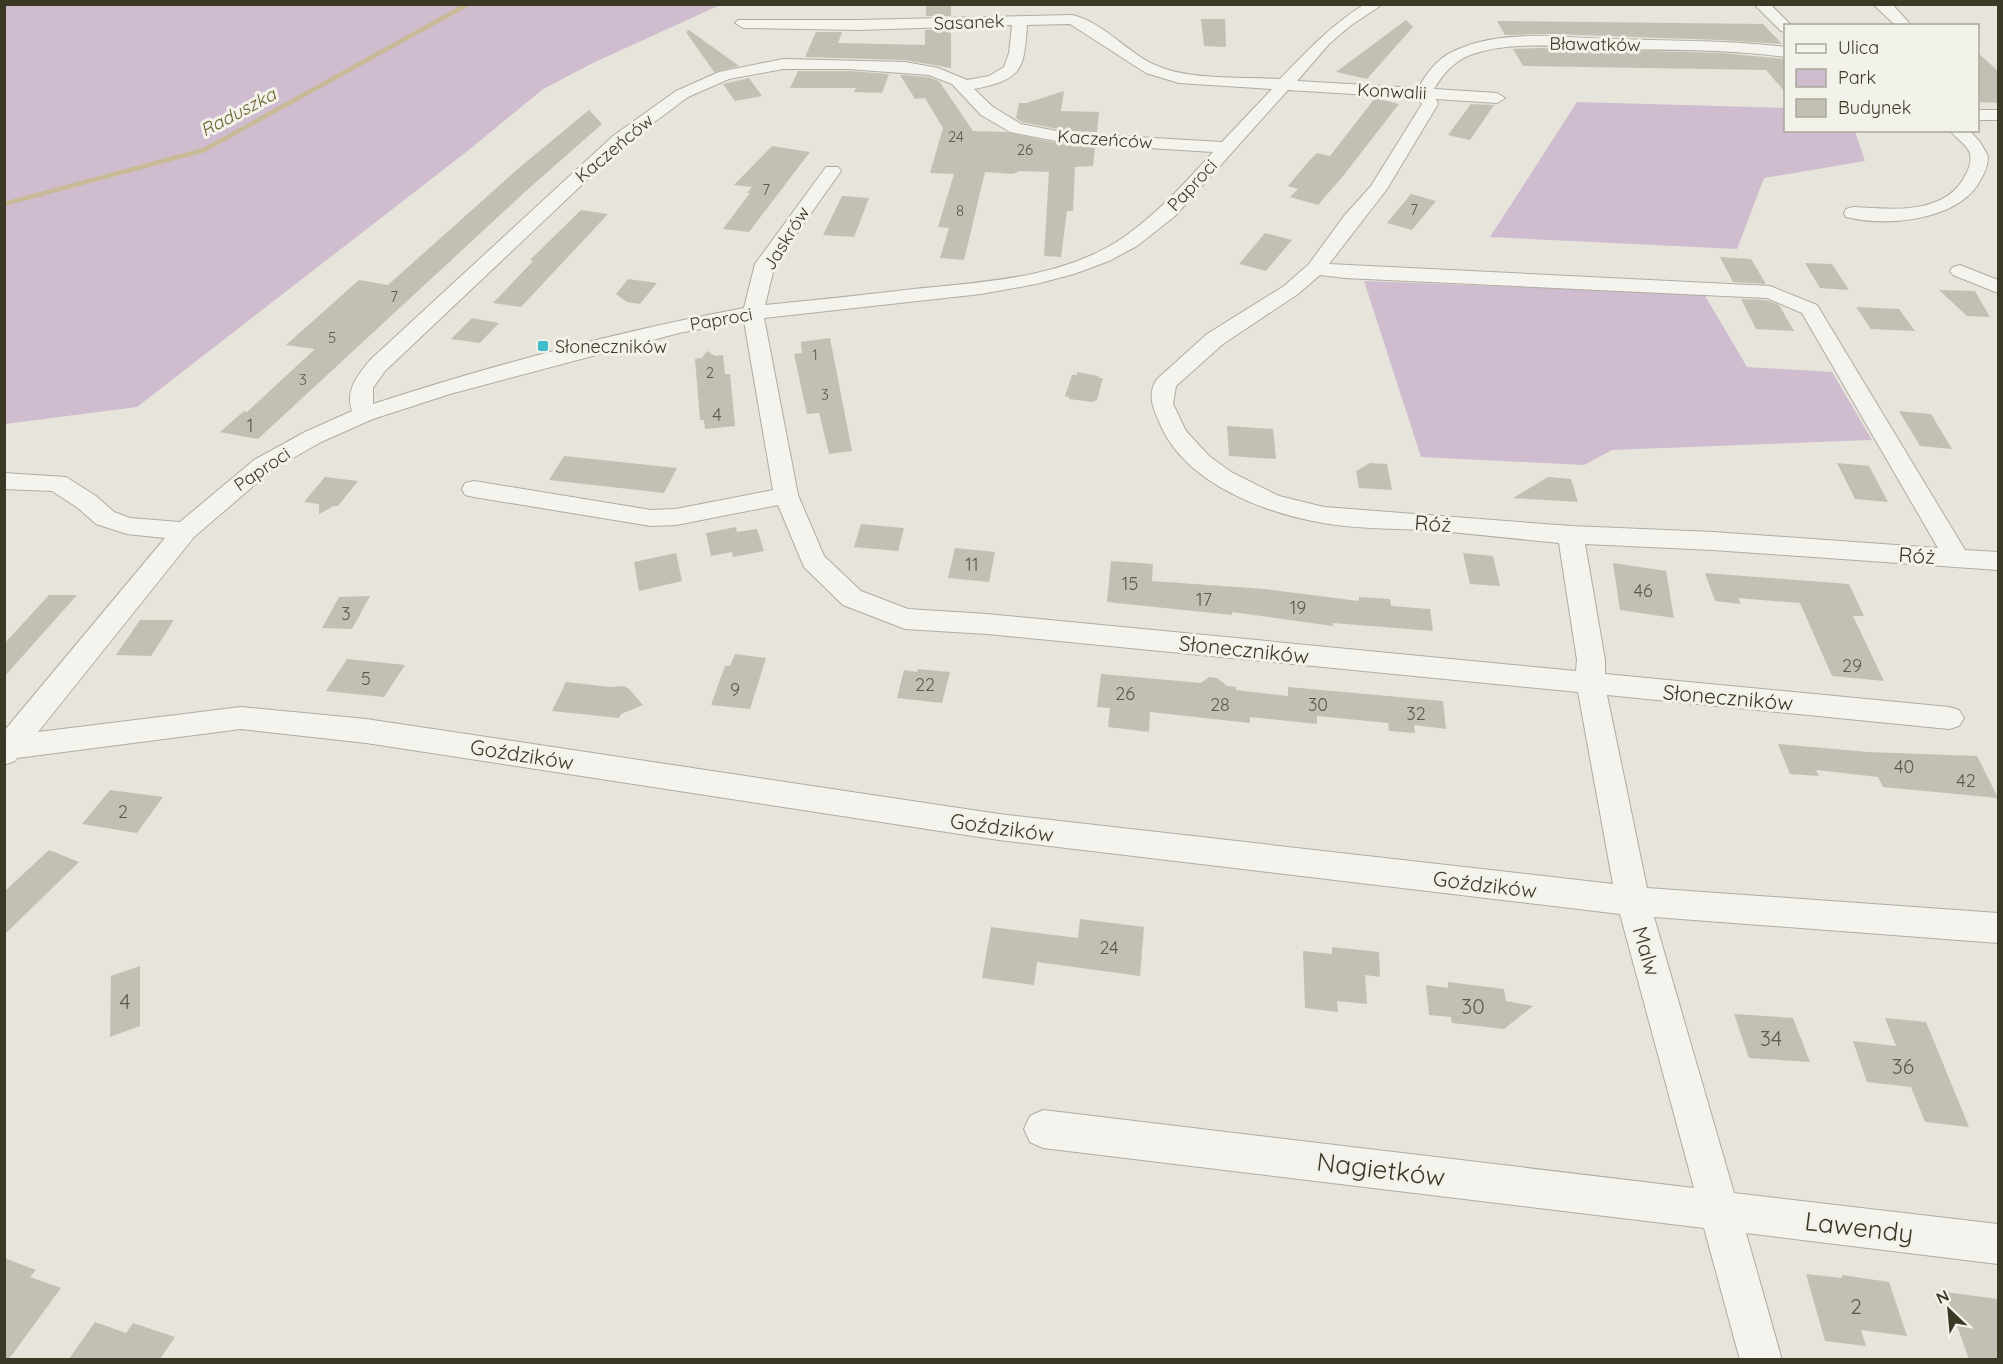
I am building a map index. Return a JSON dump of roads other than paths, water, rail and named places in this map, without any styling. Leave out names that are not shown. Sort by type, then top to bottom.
[{"type":"street","name":"Paproci","points":[[7,750],[185,531],[263,465],[313,437],[365,414],[442,389],[677,327],[753,313],[981,288],[1029,280],[1067,270],[1102,256],[1130,242],[1168,212],[1324,41],[1345,23],[1376,4]]},
{"type":"street","points":[[1761,4],[1784,27]]},
{"type":"street","points":[[1880,4],[1903,24]]},
{"type":"street","name":"Sasanek","points":[[743,23],[859,25],[1072,19],[1084,24],[1152,70],[1179,78],[1286,85]]},
{"type":"street","points":[[963,86],[994,80],[1009,74],[1016,62],[1020,21]]},
{"type":"street","name":"Bławatków","points":[[1424,93],[1443,63],[1464,52],[1488,46],[1530,43],[1700,45],[1784,52]]},
{"type":"street","name":"Kaczeńców","points":[[365,414],[360,400],[361,387],[377,366],[619,140],[682,94],[725,75],[783,64],[905,67],[932,71],[963,86],[1000,121],[1038,134],[1227,148]]},
{"type":"street","name":"Konwalii","points":[[1286,85],[1497,98]]},
{"type":"street","name":"Róż","points":[[1424,93],[1430,104],[1400,155],[1378,189],[1316,268],[1291,290],[1215,339],[1166,384],[1162,404],[1176,434],[1201,461],[1222,478],[1261,498],[1300,511],[1324,515],[1571,535],[1713,541],[1998,561]]},
{"type":"street","points":[[1979,114],[1998,115]]},
{"type":"street","points":[[1852,213],[1911,214],[1933,210],[1967,190],[1980,165],[1980,157],[1978,150],[1960,132]]},
{"type":"street","name":"Jaskrów","points":[[753,313],[765,264],[832,171]]},
{"type":"street","name":"Róż","points":[[1316,268],[1345,272],[1770,292],[1810,309],[1958,558]]},
{"type":"street","points":[[1960,271],[1998,287]]},
{"type":"street","name":"Słoneczników","points":[[753,313],[786,495],[813,561],[852,598],[905,619],[999,625],[1949,718]]},
{"type":"street","points":[[4,482],[57,483],[87,502],[105,518],[127,526],[185,531]]},
{"type":"street","points":[[474,489],[651,518],[676,517],[786,495]]},
{"type":"street","name":"Malw","points":[[1571,535],[1591,660],[1590,683],[1633,901],[1761,1359]]},
{"type":"street","name":"Goździków","points":[[7,750],[242,718],[366,730],[999,827],[1633,901],[1998,928]]},
{"type":"street","name":"Nagietków","points":[[1043,1129],[1719,1210]]},
{"type":"street","name":"Lawendy","points":[[1719,1210],[1998,1244]]},
{"type":"waterway","name":"Raduszka","points":[[4,204],[204,150],[468,4]]},
{"type":"place","name":"Słoneczników","points":[[543,346]]}]
